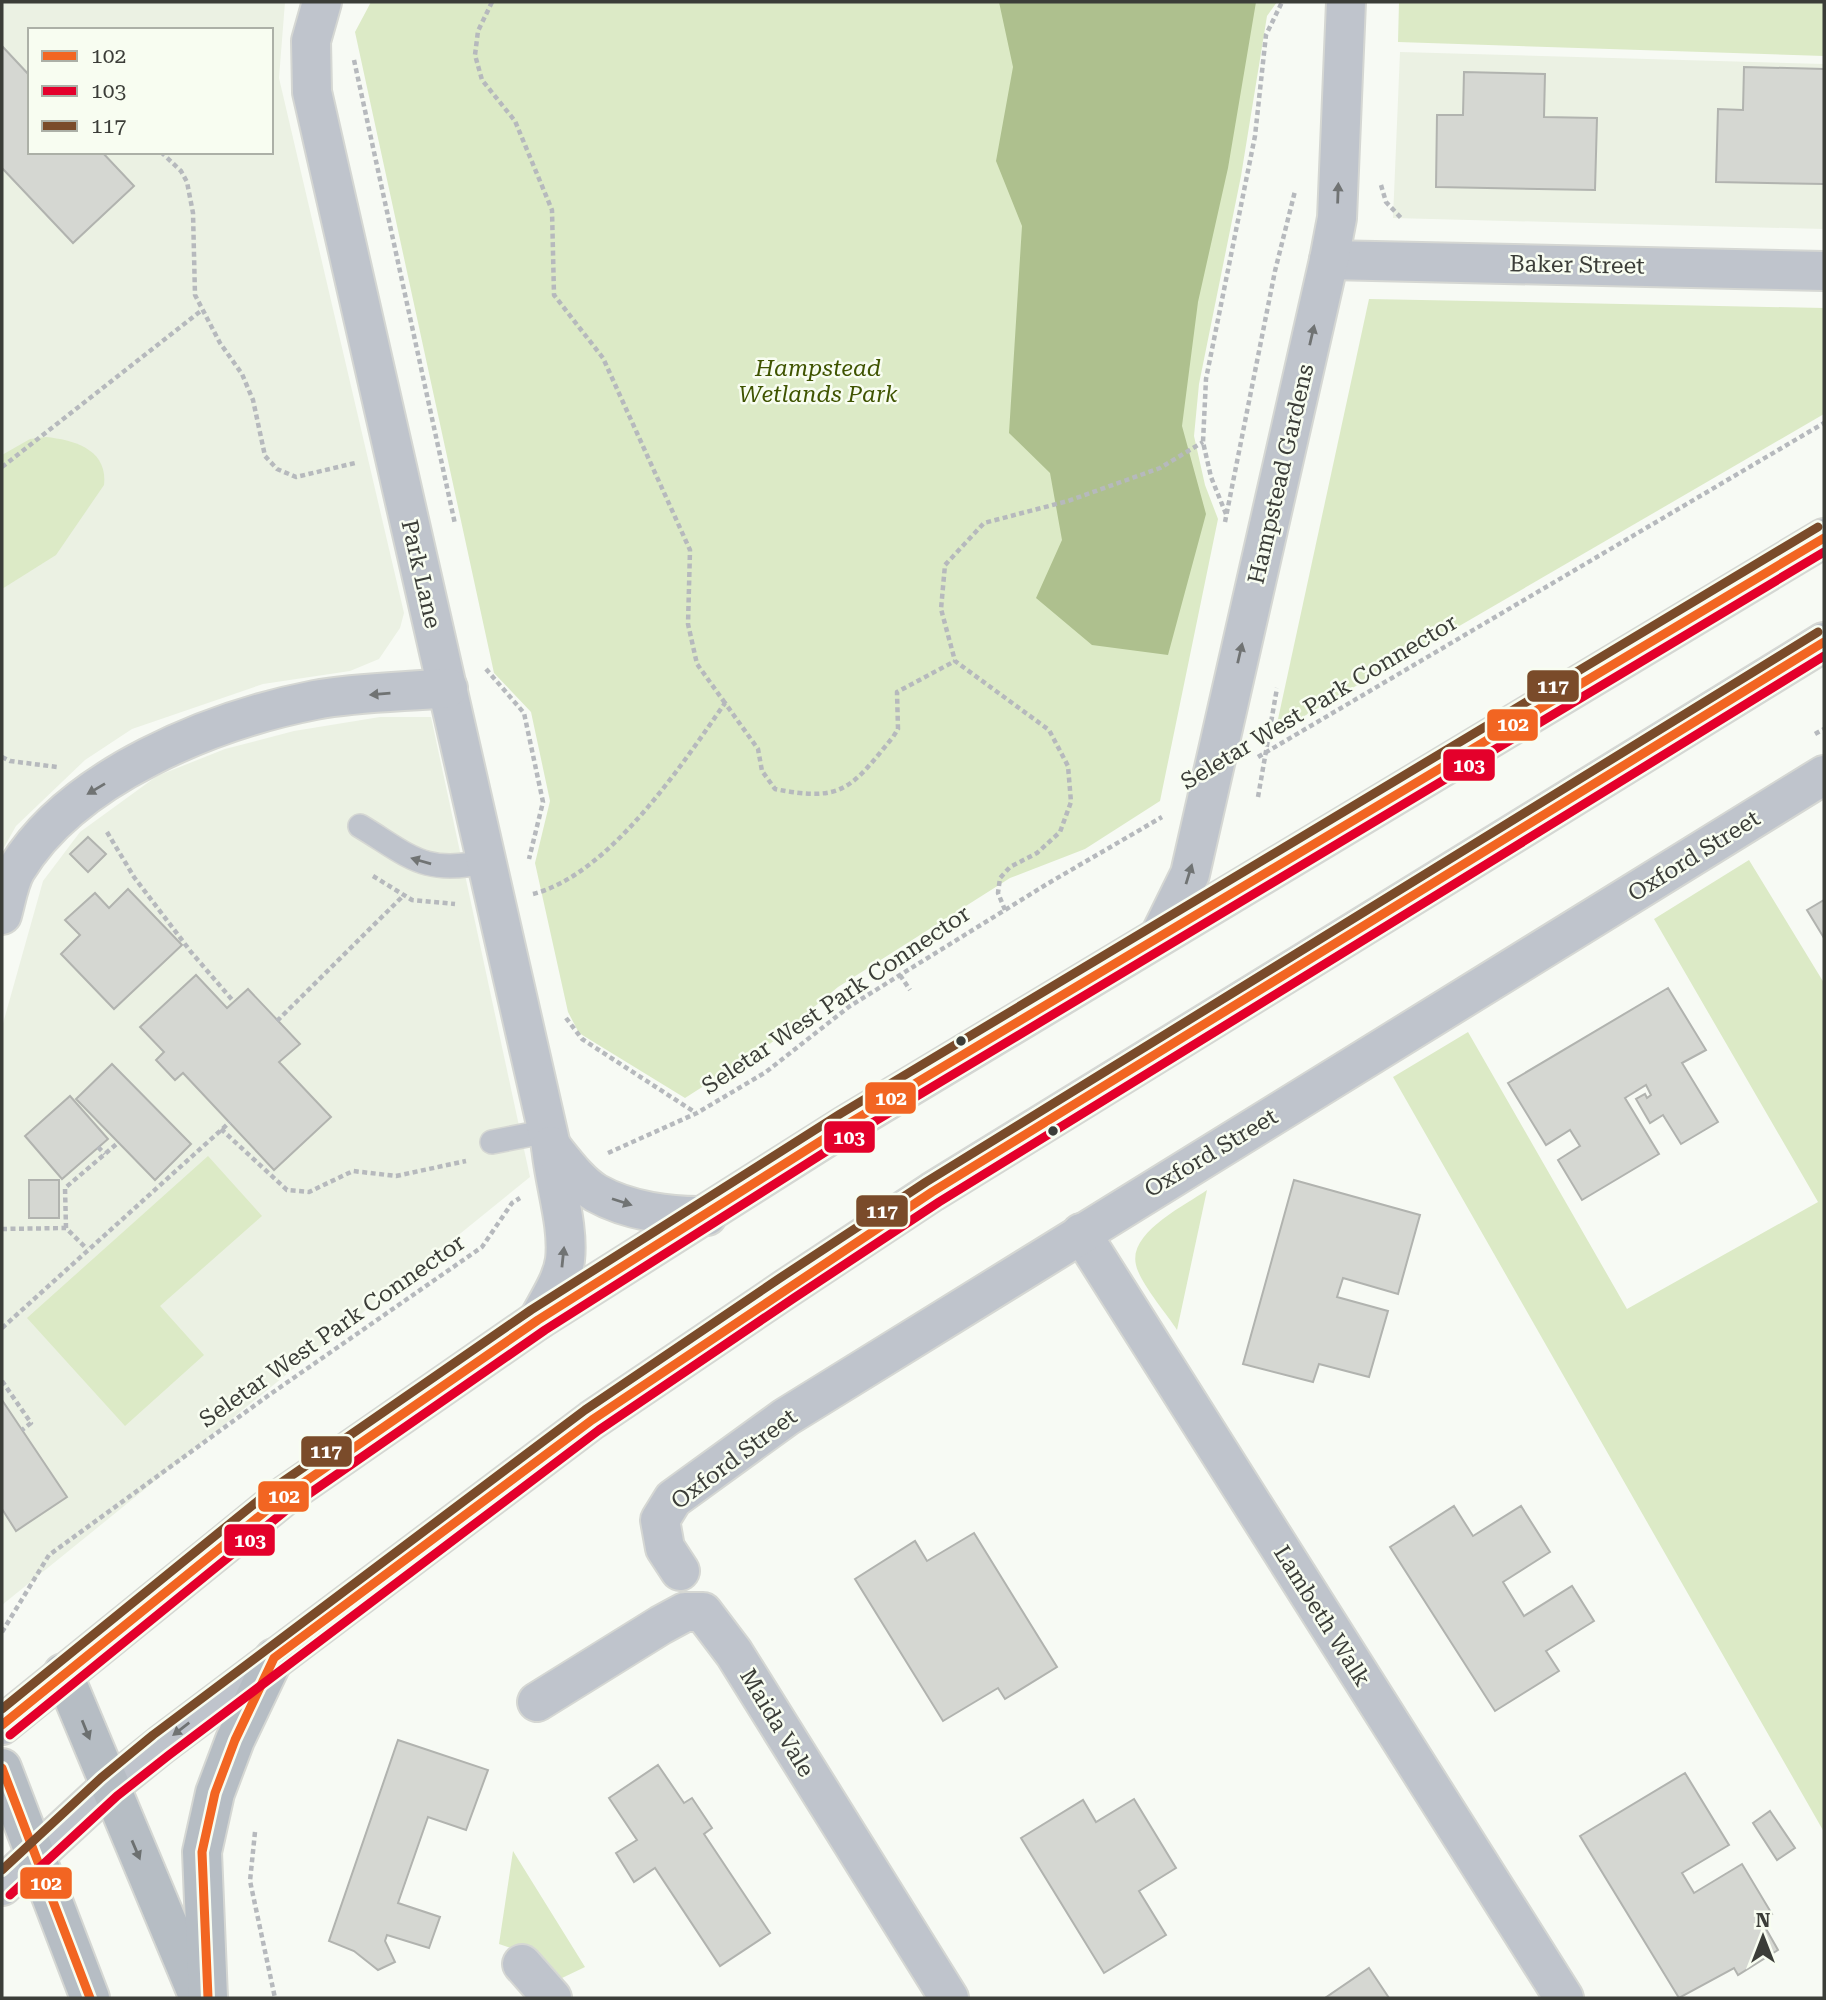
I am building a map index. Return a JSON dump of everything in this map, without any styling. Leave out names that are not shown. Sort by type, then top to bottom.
[{"type":"main road","points":[[208,1998],[202,1852],[215,1793],[231,1751],[274,1658]]},
{"type":"main road","points":[[63,1673],[199,1998]]},
{"type":"main road","points":[[2,1768],[90,1998]]},
{"type":"street","name":"Hampstead Gardens","points":[[1160,935],[1190,874],[1329,260],[1337,218],[1346,2]]},
{"type":"street","name":"Park Lane","points":[[318,4],[309,67],[312,92],[556,1156],[565,1235],[565,1261],[556,1286],[538,1320]]},
{"type":"street","name":"Baker Street","points":[[1329,260],[1824,271]]},
{"type":"street","points":[[2,1725],[283,1497],[538,1320],[707,1216],[846,1125],[1824,538]]},
{"type":"street","points":[[2,1886],[109,1787],[274,1658],[592,1420],[909,1207],[1824,642]]},
{"type":"street","points":[[2,915],[15,871],[40,840],[84,796],[155,753],[234,720],[317,700],[448,688]]},
{"type":"street","name":"Oxford Street","points":[[680,1571],[665,1548],[660,1520],[673,1499],[786,1417],[1824,775]]},
{"type":"street","points":[[556,1156],[595,1192],[622,1203],[676,1217],[707,1216]]},
{"type":"street","name":"Lambeth Walk","points":[[1081,1233],[1564,1998]]},
{"type":"street","name":"Maida Vale","points":[[537,1702],[685,1612],[704,1612],[734,1653],[950,1998]]},
{"type":"street","points":[[522,1964],[552,1998]]},
{"type":"lane","points":[[360,826],[402,855],[419,862],[444,866],[488,861]]},
{"type":"lane","points":[[492,1142],[556,1156]]},
{"type":"path","points":[[492,2],[478,31],[475,55],[482,79],[515,121],[552,210],[554,295],[603,358],[690,550],[688,624],[697,664],[758,749],[762,771],[775,789],[809,796],[837,791],[857,782],[898,729],[897,692],[955,661]]},
{"type":"path","points":[[1226,514],[1211,477],[1203,442],[1206,379],[1255,136],[1266,35],[1282,2]]},
{"type":"path","points":[[354,58],[457,534]]},
{"type":"path","points":[[163,154],[181,171],[187,182],[193,214],[195,295],[243,374],[253,400],[265,456],[277,469],[296,477],[394,454]]},
{"type":"path","points":[[1381,173],[1381,186],[1386,202],[1396,215],[1412,226]]},
{"type":"path","points":[[1224,527],[1296,180]]},
{"type":"path","points":[[2,467],[202,310]]},
{"type":"path","name":"Seletar West Park Connector","points":[[1210,786],[1824,423]]},
{"type":"path","points":[[1005,910],[998,893],[1000,878],[1010,867],[1037,853],[1059,832],[1071,802],[1068,766],[1049,730],[955,661],[941,608],[945,565],[984,523],[1068,501],[1160,468],[1203,442]]},
{"type":"path","points":[[483,656],[486,669],[524,713],[543,802],[529,861],[532,872]]},
{"type":"path","points":[[1258,797],[1263,754],[1277,687]]},
{"type":"path","points":[[496,901],[537,893],[575,874],[622,834],[669,782],[724,703]]},
{"type":"path","points":[[2,757],[10,761],[55,765],[84,796],[134,877],[191,952],[234,1002]]},
{"type":"path","name":"Seletar West Park Connector","points":[[2,1632],[49,1555],[269,1395],[482,1247],[512,1203],[556,1156],[697,1113],[766,1072],[850,1006],[1005,910],[1164,816],[1162,827]]},
{"type":"path","points":[[534,883],[540,906]]},
{"type":"path","points":[[277,1021],[403,896]]},
{"type":"path","points":[[900,975],[910,990]]},
{"type":"path","points":[[563,1005],[572,1030],[582,1039],[697,1113]]},
{"type":"path","points":[[2,1328],[230,1122]]},
{"type":"path","points":[[221,1129],[287,1190],[309,1192],[354,1171],[396,1176],[476,1159]]},
{"type":"path","points":[[87,1249],[66,1228],[62,1198],[65,1188],[118,1142]]},
{"type":"path","points":[[98,1147],[105,1154]]},
{"type":"path","points":[[2,1229],[66,1228]]},
{"type":"path","points":[[2,1381],[31,1423],[22,1430]]},
{"type":"path","points":[[255,1832],[250,1881],[275,1998]]},
{"type":"shaded area","points":[[2,2],[285,2],[279,78],[404,613],[400,628],[379,659],[350,671],[263,684],[132,729],[85,760],[16,826],[2,851]]},
{"type":"shaded area","points":[[999,2],[1256,2],[1228,168],[1198,302],[1182,426],[1206,514],[1168,655],[1092,645],[1036,598],[1062,540],[1050,473],[1009,433],[1022,226],[996,161],[1013,67]]},
{"type":"shaded area","points":[[1400,52],[1824,64],[1824,229],[1393,218]]},
{"type":"shaded area","points":[[380,717],[431,717],[530,1177],[2,1605],[2,1027],[43,881],[80,832],[157,776],[225,749],[294,731]]},
{"type":"green space","name":"Hampstead Wetlands Park","points":[[371,2],[1277,2],[1267,16],[1241,176],[1199,384],[1194,436],[1205,485],[1218,519],[1160,801],[1085,849],[1010,878],[838,987],[771,1043],[685,1098],[579,1033],[568,1012],[535,863],[550,801],[531,712],[494,673],[355,32]]},
{"type":"green space","points":[[1399,2],[1824,2],[1824,56],[1398,42]]},
{"type":"green space","points":[[1369,299],[1824,308],[1824,414],[1275,733]]},
{"type":"green space","points":[[46,437],[78,444],[95,455],[104,473],[104,485],[56,555],[2,589],[2,455],[30,439]]},
{"type":"green space","points":[[1749,860],[1824,983],[1824,1832],[1393,1077],[1468,1032],[1627,1309],[1818,1202],[1654,919]]},
{"type":"green space","points":[[208,1156],[262,1216],[160,1306],[204,1355],[125,1426],[27,1318]]},
{"type":"green space","points":[[1207,1190],[1177,1330],[1138,1272],[1136,1253],[1140,1242],[1149,1231],[1172,1212]]},
{"type":"green space","points":[[513,1851],[585,1967],[562,1978],[546,1960],[499,1944]]},
{"type":"building","points":[[2,46],[28,74],[28,154],[104,154],[134,186],[73,243],[2,168]]},
{"type":"building","points":[[1744,67],[1824,69],[1824,184],[1716,182],[1718,109],[1743,110]]},
{"type":"building","points":[[1464,72],[1545,74],[1544,117],[1597,118],[1595,190],[1436,187],[1437,115],[1463,115]]},
{"type":"building","points":[[88,837],[106,854],[88,872],[70,854]]},
{"type":"building","points":[[128,889],[182,945],[114,1009],[61,954],[80,935],[65,920],[95,893],[109,908]]},
{"type":"building","points":[[1824,900],[1824,938],[1807,910]]},
{"type":"building","points":[[196,975],[227,1008],[248,989],[300,1044],[279,1062],[331,1117],[274,1170],[183,1073],[175,1080],[156,1060],[164,1052],[140,1027]]},
{"type":"building","points":[[1668,988],[1706,1050],[1682,1063],[1718,1122],[1681,1144],[1663,1115],[1650,1123],[1636,1099],[1645,1094],[1647,1098],[1651,1095],[1646,1085],[1625,1098],[1659,1154],[1582,1200],[1558,1160],[1580,1146],[1570,1130],[1546,1145],[1508,1083]]},
{"type":"building","points":[[112,1064],[191,1144],[155,1180],[76,1099]]},
{"type":"building","points":[[70,1096],[108,1139],[62,1179],[25,1136]]},
{"type":"building","points":[[29,1180],[59,1180],[59,1218],[29,1218]]},
{"type":"building","points":[[1294,1180],[1420,1215],[1398,1294],[1343,1278],[1337,1297],[1388,1311],[1369,1377],[1319,1364],[1313,1382],[1243,1364]]},
{"type":"building","points":[[2,1400],[67,1497],[16,1531],[2,1509]]},
{"type":"building","points":[[1454,1506],[1473,1536],[1521,1506],[1550,1552],[1503,1582],[1524,1616],[1572,1586],[1594,1621],[1546,1651],[1559,1671],[1495,1711],[1390,1547]]},
{"type":"building","points":[[974,1533],[1057,1667],[1005,1699],[998,1688],[943,1721],[855,1579],[915,1541],[927,1561]]},
{"type":"building","points":[[398,1740],[488,1770],[466,1830],[428,1817],[398,1903],[440,1917],[429,1948],[387,1935],[385,1941],[395,1962],[378,1970],[354,1951],[329,1941]]},
{"type":"building","points":[[658,1765],[684,1803],[692,1798],[712,1828],[704,1834],[770,1933],[720,1966],[655,1868],[634,1882],[616,1853],[637,1840],[609,1798]]},
{"type":"building","points":[[1685,1773],[1729,1845],[1682,1873],[1694,1893],[1742,1864],[1772,1914],[1761,1920],[1778,1950],[1738,1975],[1734,1968],[1679,1998],[1580,1836]]},
{"type":"building","points":[[1134,1799],[1176,1868],[1139,1891],[1166,1935],[1104,1973],[1021,1838],[1083,1800],[1096,1822]]},
{"type":"building","points":[[1770,1811],[1795,1848],[1777,1860],[1753,1823]]},
{"type":"building","points":[[1369,1968],[1389,1998],[1325,1998]]},
{"type":"transit line","name":"117","points":[[2,1709],[275,1487],[531,1310],[840,1114],[1818,527]]},
{"type":"transit line","name":"102","points":[[2,1725],[283,1497],[538,1320],[846,1125],[1824,538]]},
{"type":"transit line","name":"103","points":[[10,1735],[290,1507],[545,1330],[852,1135],[1824,552]]},
{"type":"transit line","name":"117","points":[[2,1870],[101,1778],[153,1735],[585,1410],[926,1182],[1818,632]]},
{"type":"transit line","name":"102","points":[[208,1998],[202,1852],[215,1793],[235,1740],[274,1658],[592,1420],[932,1192],[1824,642]]},
{"type":"transit line","name":"103","points":[[10,1895],[117,1796],[599,1430],[939,1202],[1824,656]]},
{"type":"transit line","name":"102","points":[[2,1768],[90,1998]]}]
